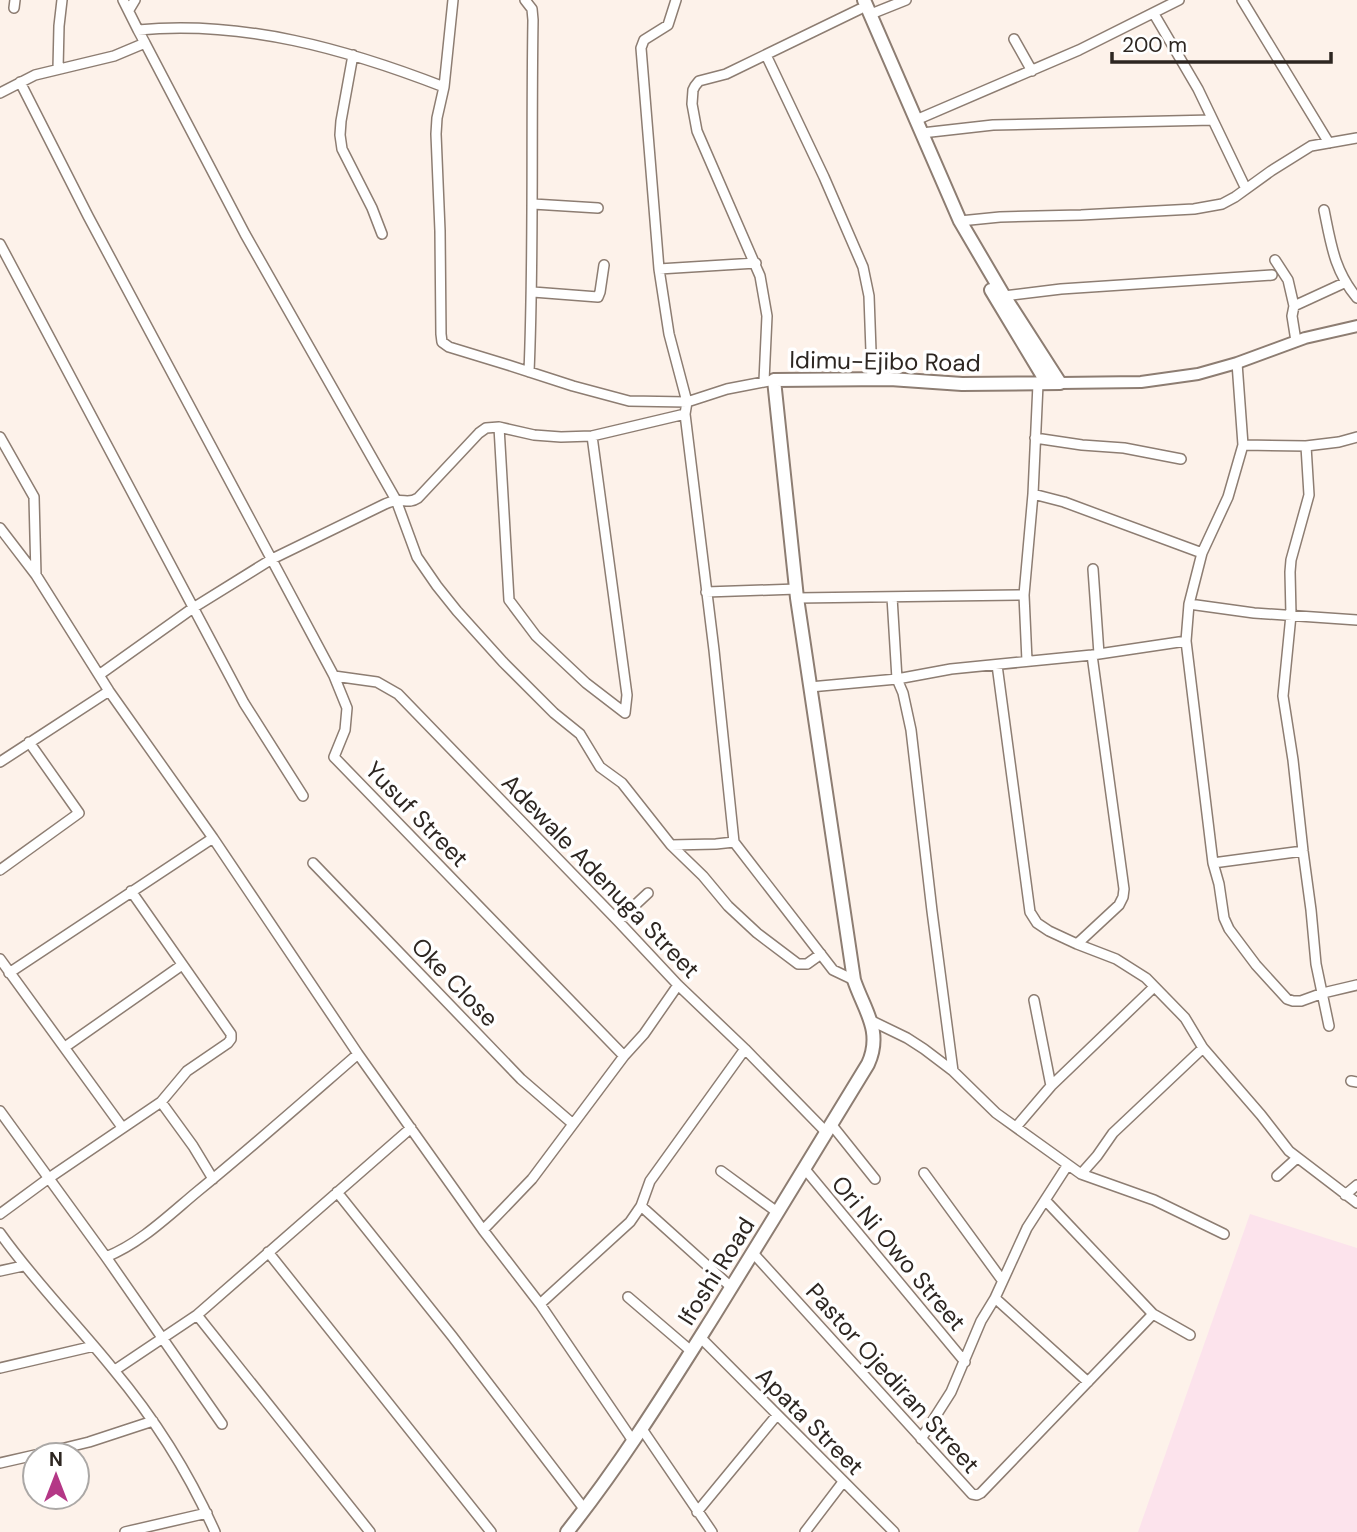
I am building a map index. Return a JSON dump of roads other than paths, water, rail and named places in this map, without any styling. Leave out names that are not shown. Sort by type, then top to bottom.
[{"type":"main road","points":[[863,6],[922,133],[927,156],[960,221],[966,239],[1048,383]]},
{"type":"main road","points":[[863,6],[954,226],[966,239],[1004,296],[1048,383]]},
{"type":"main road","name":"Idimu-Ejibo Road","points":[[872,1021],[854,980],[810,687],[769,381],[872,379],[962,384],[1048,383]]},
{"type":"main road","name":"Ifoshi Road","points":[[567,1532],[642,1429],[829,1128],[873,1054],[872,1021]]},
{"type":"street","points":[[58,69],[62,0]]},
{"type":"street","points":[[123,0],[245,234],[396,500],[417,557],[437,586],[503,662],[554,713],[580,734],[600,767],[622,783],[671,845],[703,876],[728,906],[757,933],[798,964],[807,964],[821,954]]},
{"type":"street","points":[[129,10],[135,0]]},
{"type":"street","points":[[453,0],[436,134],[442,342],[449,347],[629,401],[687,402],[727,389],[769,381],[767,316],[760,276],[697,131],[692,104],[695,86],[699,81],[726,74],[863,6],[906,0]]},
{"type":"street","points":[[525,0],[531,9],[533,20],[533,292],[529,372]]},
{"type":"street","points":[[916,120],[1032,71],[1179,0]]},
{"type":"street","points":[[1242,0],[1329,143]]},
{"type":"street","points":[[674,1],[668,25],[644,40],[641,48],[659,269],[669,334],[687,402],[685,414],[734,842],[833,970],[854,980]]},
{"type":"street","points":[[1154,14],[1198,89],[1246,189]]},
{"type":"street","points":[[138,30],[172,26],[245,32],[292,40],[353,55],[444,87]]},
{"type":"street","points":[[1014,39],[1032,71]]},
{"type":"street","points":[[0,93],[20,82],[58,69],[114,56],[145,43]]},
{"type":"street","points":[[353,55],[341,121],[342,149],[382,234]]},
{"type":"street","points":[[766,55],[863,267],[869,296],[872,379]]},
{"type":"street","name":"Yusuf Street","points":[[20,82],[88,216],[334,676],[347,708],[345,730],[334,757],[624,1056]]},
{"type":"street","points":[[922,133],[993,125],[1213,120]]},
{"type":"street","points":[[960,221],[1195,209],[1222,204],[1311,146],[1357,138]]},
{"type":"street","points":[[533,204],[598,208]]},
{"type":"street","points":[[1324,210],[1333,249],[1345,283],[1357,298]]},
{"type":"street","points":[[0,244],[244,703],[303,796]]},
{"type":"street","points":[[1275,260],[1288,279],[1294,306],[1292,316],[1296,341]]},
{"type":"street","points":[[659,269],[755,263]]},
{"type":"street","points":[[533,292],[598,297],[604,265]]},
{"type":"street","points":[[1004,296],[1061,289],[1272,275]]},
{"type":"street","points":[[1294,306],[1345,283]]},
{"type":"street","points":[[1027,661],[1024,595],[1035,438],[1048,383],[1141,382],[1198,374],[1296,341],[1357,326]]},
{"type":"street","points":[[1237,363],[1243,445],[1228,497],[1202,553],[1189,604],[1186,641],[1213,863],[1224,918],[1229,929],[1256,965],[1287,999],[1301,1001],[1357,985]]},
{"type":"street","points":[[99,675],[193,608],[272,559],[396,500],[406,502],[418,498],[486,428],[499,427],[561,438],[592,436],[685,414]]},
{"type":"street","points":[[499,427],[509,600],[536,636],[586,683],[625,713],[626,695],[592,436]]},
{"type":"street","points":[[0,437],[34,496],[36,575]]},
{"type":"street","points":[[1243,445],[1306,446],[1357,437]]},
{"type":"street","points":[[1035,438],[1124,448],[1181,459]]},
{"type":"street","points":[[1306,446],[1309,495],[1291,560],[1291,615],[1283,696],[1293,760],[1316,964],[1329,1026]]},
{"type":"street","points":[[1033,494],[1064,502],[1202,553]]},
{"type":"street","points":[[0,528],[36,575],[109,691],[213,838],[358,1054],[483,1230],[540,1304],[633,1441]]},
{"type":"street","points":[[0,547],[9,540]]},
{"type":"street","points":[[1077,944],[1119,905],[1124,889],[1095,654],[1093,569]]},
{"type":"street","points":[[706,592],[892,597],[1024,595]]},
{"type":"street","points":[[892,597],[897,678],[911,730],[953,1071]]},
{"type":"street","points":[[1189,604],[1254,613],[1357,620]]},
{"type":"street","points":[[810,687],[1186,641]]},
{"type":"street","points":[[997,664],[1030,912],[1037,923],[1077,944],[1115,959],[1146,978],[1185,1018],[1203,1048],[1289,1151],[1357,1203]]},
{"type":"street","name":"Adewale Adenuga Street","points":[[334,676],[377,682],[398,694],[678,985],[829,1128],[875,1179]]},
{"type":"street","points":[[0,762],[109,691]]},
{"type":"street","points":[[0,870],[79,813],[29,742]]},
{"type":"street","points":[[9,973],[213,838]]},
{"type":"street","points":[[671,845],[734,842]]},
{"type":"street","points":[[1213,863],[1303,850]]},
{"type":"street","name":"Oke Close","points":[[313,863],[521,1079],[573,1124]]},
{"type":"street","points":[[0,1214],[161,1101],[187,1071],[231,1039],[231,1034],[131,891]]},
{"type":"street","points":[[618,921],[648,893]]},
{"type":"street","points":[[0,959],[122,1127]]},
{"type":"street","points":[[65,1047],[182,965]]},
{"type":"street","points":[[483,1230],[532,1179],[624,1056],[644,1034],[678,985]]},
{"type":"street","points":[[1016,1127],[1051,1086],[1154,988]]},
{"type":"street","points":[[1034,1000],[1051,1086]]},
{"type":"street","points":[[872,1021],[907,1038],[953,1071],[978,1097],[1067,1166],[1081,1174],[1154,1200],[1224,1234]]},
{"type":"street","points":[[1081,1174],[1113,1133],[1203,1048]]},
{"type":"street","points":[[540,1304],[630,1222],[650,1181],[745,1049]]},
{"type":"street","points":[[106,1257],[143,1236],[358,1054]]},
{"type":"street","points":[[161,1101],[213,1179]]},
{"type":"street","points":[[0,1111],[222,1424]]},
{"type":"street","points":[[115,1370],[197,1315],[411,1128]]},
{"type":"street","points":[[1277,1176],[1297,1158]]},
{"type":"street","points":[[921,1439],[947,1400],[981,1321],[995,1298],[1027,1228],[1067,1166]]},
{"type":"street","name":"Ori Ni Owo Street","points":[[804,1168],[965,1362]]},
{"type":"street","points":[[721,1171],[778,1212]]},
{"type":"street","points":[[924,1173],[1002,1280]]},
{"type":"street","points":[[1345,1195],[1357,1185]]},
{"type":"street","points":[[337,1192],[452,1336],[585,1510]]},
{"type":"street","points":[[1045,1200],[1153,1314],[1190,1335]]},
{"type":"street","points":[[640,1206],[731,1287]]},
{"type":"street","points":[[0,1233],[23,1266],[115,1370],[153,1421],[186,1474],[215,1532]]},
{"type":"street","points":[[268,1252],[491,1532]]},
{"type":"street","name":"Pastor Ojediran Street","points":[[752,1253],[972,1494],[977,1495],[1153,1314]]},
{"type":"street","points":[[0,1271],[23,1266]]},
{"type":"street","points":[[628,1297],[691,1351]]},
{"type":"street","points":[[995,1298],[1088,1382]]},
{"type":"street","points":[[197,1315],[370,1532]]},
{"type":"street","name":"Apata Street","points":[[700,1337],[894,1532]]},
{"type":"street","points":[[0,1368],[94,1346]]},
{"type":"street","points":[[697,1512],[776,1415]]},
{"type":"street","points":[[90,1441],[153,1421]]},
{"type":"street","points":[[642,1429],[712,1532]]},
{"type":"street","points":[[0,1463],[21,1458]]},
{"type":"street","points":[[805,1532],[843,1482]]},
{"type":"street","points":[[125,1532],[207,1513]]}]
